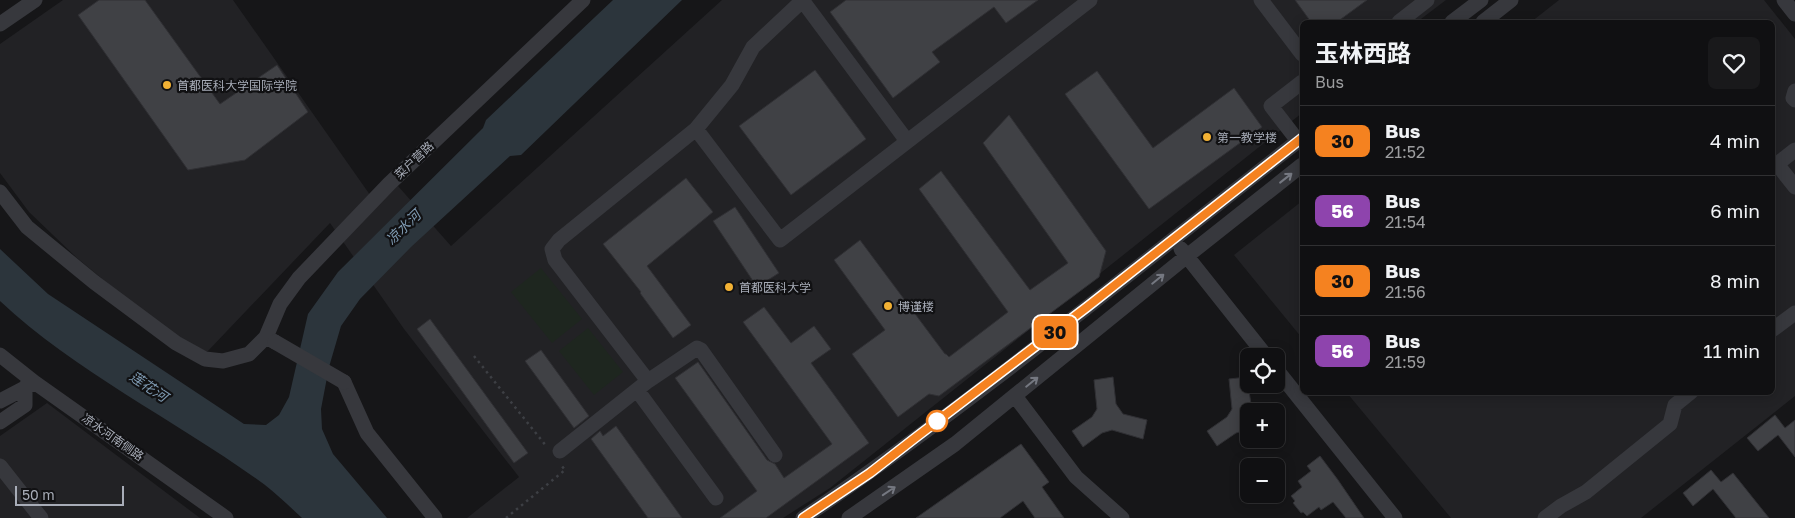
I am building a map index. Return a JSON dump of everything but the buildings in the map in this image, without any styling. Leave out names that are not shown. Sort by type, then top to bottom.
[{"type":"street","points":[[0,24],[35,0]]},
{"type":"street","name":"菜户营路","points":[[0,192],[26,227],[94,282],[183,347],[205,359],[223,362],[249,354],[270,340],[280,304],[299,278],[389,184],[583,0]]},
{"type":"street","points":[[716,498],[642,385],[555,260],[552,249],[559,240],[696,129],[732,86],[753,47],[803,0],[907,142]]},
{"type":"street","points":[[696,129],[780,240],[1090,0]]},
{"type":"street","points":[[1261,0],[1300,51]]},
{"type":"street","points":[[1402,20],[1427,0]]},
{"type":"street","points":[[1455,20],[1481,0]]},
{"type":"street","points":[[1486,20],[1511,0]]},
{"type":"street","points":[[1784,0],[1795,14]]},
{"type":"street","points":[[803,518],[870,473],[1300,140],[1271,106],[1300,84]]},
{"type":"street","points":[[1795,91],[1793,98],[1795,100]]},
{"type":"street","points":[[1795,150],[1777,164],[1795,187]]},
{"type":"street","points":[[849,518],[933,461],[1300,167]]},
{"type":"street","points":[[1174,239],[1260,348]]},
{"type":"street","points":[[1775,328],[1795,313]]},
{"type":"street","points":[[270,340],[344,382],[367,433],[435,518]]},
{"type":"street","points":[[556,454],[642,385],[697,348],[701,350],[776,455]]},
{"type":"street","name":"凉水河南侧路","points":[[0,355],[30,383],[226,518]]},
{"type":"street","points":[[1285,380],[1395,518]]},
{"type":"street","points":[[0,402],[30,383]]},
{"type":"street","points":[[0,422],[25,405],[30,383]]},
{"type":"street","points":[[1545,518],[1561,506],[1586,492],[1670,424],[1675,405],[1687,395]]},
{"type":"street","points":[[1015,396],[1076,477],[1122,518]]},
{"type":"street","points":[[0,466],[41,518]]},
{"type":"path","points":[[474,356],[556,454],[566,470],[506,518]]},
{"type":"shaded area","name":"首都医科大学","points":[[63,0],[233,0],[375,202],[398,186],[451,246],[722,0],[1446,0],[1420,20],[1300,20],[1300,115],[830,488],[783,518],[467,518],[519,477],[404,329],[330,223],[207,352],[190,344],[147,316],[77,258],[29,212],[0,173],[0,44]]},
{"type":"shaded area","points":[[1559,0],[1764,0],[1795,39],[1795,396],[1641,518],[1451,518],[1349,395],[1775,395],[1775,20],[1534,20]]},
{"type":"shaded area","points":[[1300,203],[1300,336],[1234,255]]},
{"type":"shaded area","points":[[541,268],[582,319],[552,343],[511,292]]},
{"type":"shaded area","points":[[588,328],[623,372],[594,395],[559,351]]},
{"type":"shaded area","points":[[47,403],[200,518],[0,518],[0,436]]},
{"type":"water","points":[[613,0],[682,0],[521,155],[510,156],[411,247],[360,299],[341,326],[329,367],[321,409],[322,429],[333,454],[387,518],[302,518],[265,485],[232,462],[62,352],[0,301],[0,249],[48,294],[244,424],[266,425],[279,415],[289,397],[308,314],[338,272],[483,128],[486,120]]},
{"type":"bus line","name":"30","points":[[803,518],[870,473],[1087,307],[1300,140]]},
{"type":"place","name":"首都医科大学国际学院","points":[[167,85]]},
{"type":"place","name":"第一教学楼","points":[[1207,137]]},
{"type":"place","name":"首都医科大学","points":[[729,287]]},
{"type":"place","name":"博谨楼","points":[[888,306]]},
{"type":"water label","name":"凉水河","points":[[403,227]]},
{"type":"water label","name":"莲花河","points":[[149,386]]}]
